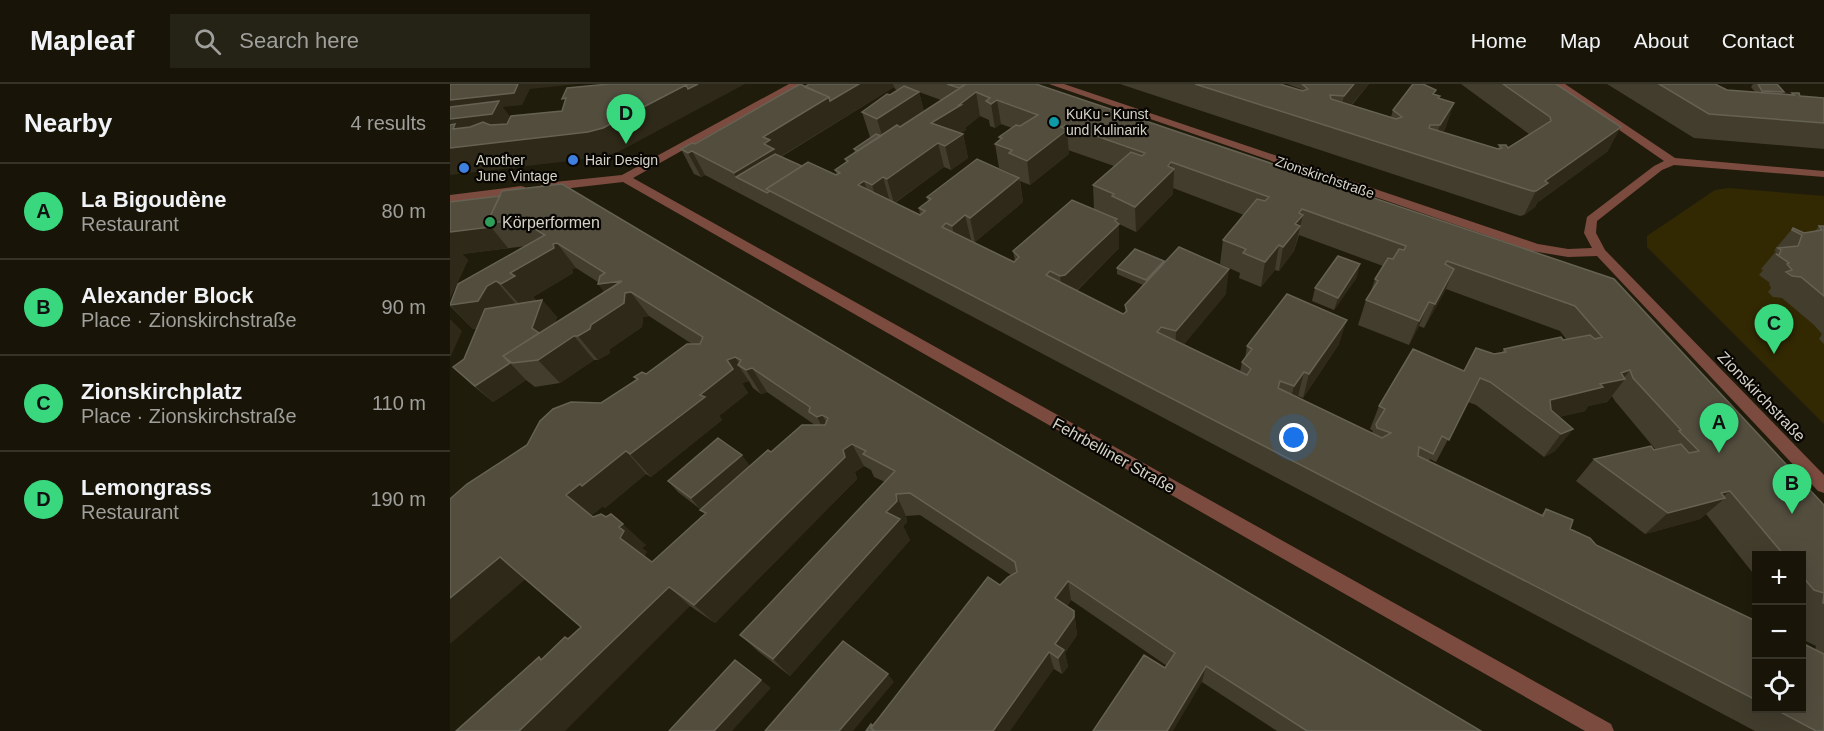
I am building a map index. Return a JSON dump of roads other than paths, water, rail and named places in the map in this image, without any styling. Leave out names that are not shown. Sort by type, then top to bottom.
[{"type":"street","points":[[450,199],[625,178],[796,84]]},
{"type":"street","name":"Zionskirchstraße","points":[[1053,84],[1536,248],[1568,253],[1600,252]]},
{"type":"street","points":[[1558,84],[1672,161],[1824,174]]},
{"type":"street","name":"Zionskirchstraße","points":[[1672,161],[1658,168],[1591,219],[1590,233],[1600,252],[1824,486]]},
{"type":"street","name":"Fehrbelliner Straße","points":[[625,178],[1604,731]]},
{"type":"place","name":"KuKu - Kunst und Kulinarik","points":[[1054,122]]},
{"type":"place","name":"Lemongrass","points":[[626,144]]},
{"type":"place","name":"Hair Design","points":[[573,160]]},
{"type":"place","name":"Another June Vintage","points":[[464,168]]},
{"type":"place","name":"Körperformen","points":[[490,222]]},
{"type":"place","name":"Zionskirchplatz","points":[[1774,354]]},
{"type":"place","name":"La Bigoudène","points":[[1719,453]]},
{"type":"place","name":"Alexander Block","points":[[1792,514]]}]
